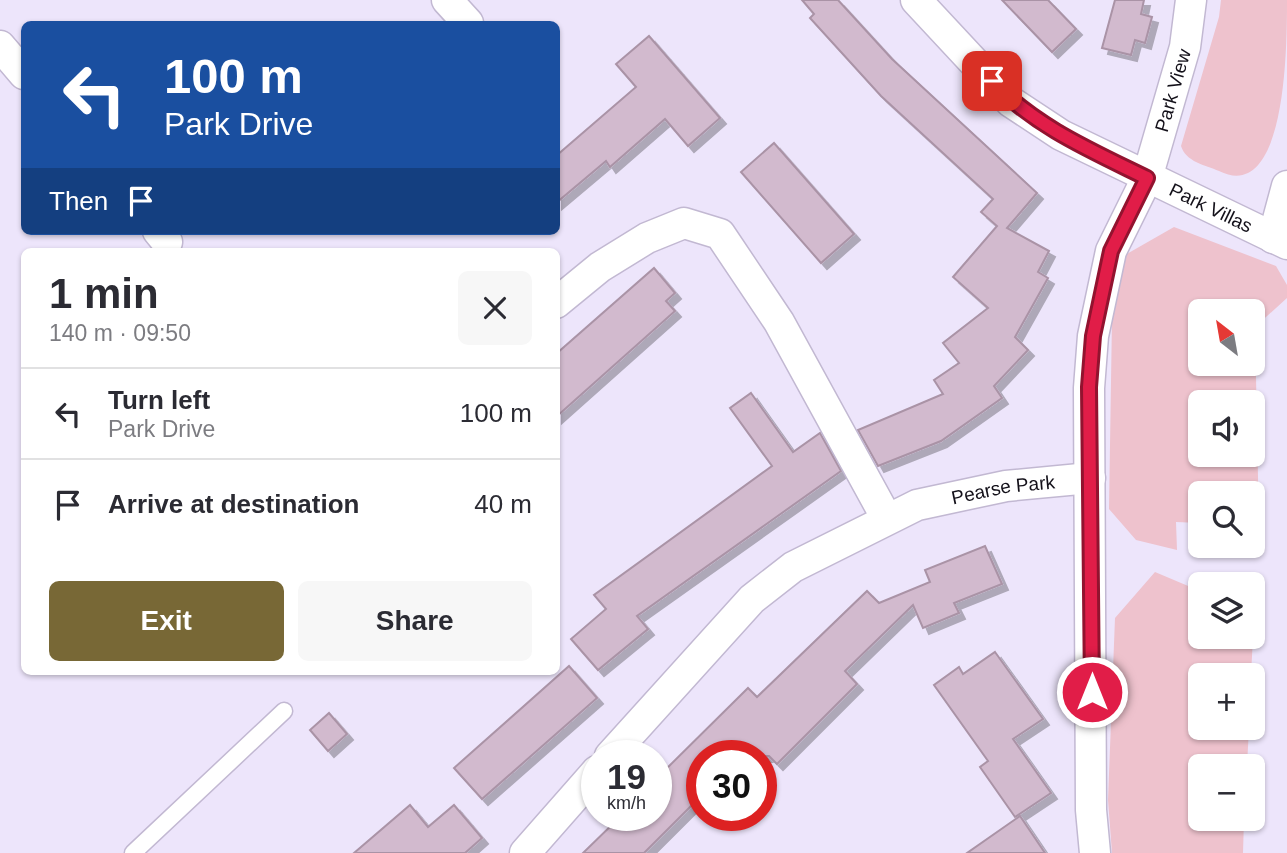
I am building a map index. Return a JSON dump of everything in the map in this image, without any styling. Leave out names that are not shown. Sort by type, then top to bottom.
[{"type":"street","points":[[447,0],[466,21]]},
{"type":"street","name":"Park Villas","points":[[916,0],[1011,102],[1061,135],[1280,241],[1287,186]]},
{"type":"street","name":"Park View","points":[[1095,853],[1091,810],[1089,387],[1093,336],[1111,251],[1147,178],[1185,47],[1191,0]]},
{"type":"street","points":[[0,46],[21,70]]},
{"type":"street","points":[[560,300],[600,267],[647,237],[684,223],[720,234],[779,322],[887,519]]},
{"type":"street","name":"Pearse Park","points":[[624,740],[752,599],[793,566],[917,505],[1006,486],[1090,478]]},
{"type":"street","points":[[525,853],[581,789]]},
{"type":"lane","points":[[133,853],[284,711]]},
{"type":"shaded area","points":[[1221,0],[1287,0],[1286,50],[1278,115],[1270,143],[1258,165],[1241,175],[1219,171],[1197,162],[1187,156],[1181,146],[1219,17]]},
{"type":"shaded area","points":[[1174,227],[1276,266],[1287,285],[1287,298],[1265,318],[1265,299],[1188,299],[1188,376],[1256,376],[1256,390],[1188,390],[1188,467],[1258,467],[1258,481],[1188,481],[1188,522],[1176,522],[1177,550],[1136,540],[1109,509],[1112,318],[1125,255]]},
{"type":"shaded area","points":[[1155,572],[1188,586],[1188,649],[1252,649],[1252,663],[1188,663],[1188,740],[1248,740],[1248,754],[1188,754],[1188,831],[1244,831],[1243,853],[1112,853],[1108,800],[1115,618]]},
{"type":"building","points":[[802,0],[838,0],[892,59],[1037,193],[1007,228],[1049,251],[1038,272],[1048,278],[1015,337],[1028,350],[994,386],[1002,398],[941,441],[878,466],[858,430],[943,394],[934,380],[959,363],[943,343],[988,308],[953,277],[997,226],[981,212],[993,199],[881,96],[810,18],[814,14]]},
{"type":"building","points":[[1002,0],[1048,0],[1076,29],[1052,52]]},
{"type":"building","points":[[1115,0],[1144,0],[1141,14],[1152,17],[1145,43],[1135,40],[1131,55],[1102,48]]},
{"type":"building","points":[[649,36],[720,118],[688,146],[665,119],[610,167],[606,161],[560,200],[560,153],[636,87],[616,64]]},
{"type":"building","points":[[774,143],[854,234],[821,263],[741,172]]},
{"type":"building","points":[[654,268],[675,293],[666,301],[675,311],[560,413],[560,350]]},
{"type":"building","points":[[751,393],[793,452],[820,433],[841,471],[637,616],[648,629],[598,670],[571,639],[606,609],[594,595],[772,466],[730,408]]},
{"type":"building","points":[[985,546],[1002,584],[954,603],[959,613],[923,628],[913,605],[845,671],[857,684],[777,764],[777,740],[695,740],[748,688],[757,697],[867,591],[879,603],[930,582],[925,570]]},
{"type":"building","points":[[995,652],[1043,719],[1013,739],[1051,793],[1015,817],[980,767],[988,761],[934,685],[959,667],[963,674]]},
{"type":"building","points":[[569,666],[597,698],[482,799],[454,768]]},
{"type":"building","points":[[329,713],[347,734],[328,751],[310,730]]},
{"type":"building","points":[[686,749],[686,811],[672,825],[672,763]]},
{"type":"building","points":[[410,805],[428,827],[454,805],[482,838],[465,853],[354,853]]},
{"type":"building","points":[[1020,816],[1045,853],[967,853]]},
{"type":"building","points":[[606,831],[666,831],[644,853],[583,853]]},
{"type":"route","points":[[992,81],[1011,102],[1061,135],[1147,178],[1111,251],[1093,336],[1089,387],[1092,692]]}]
